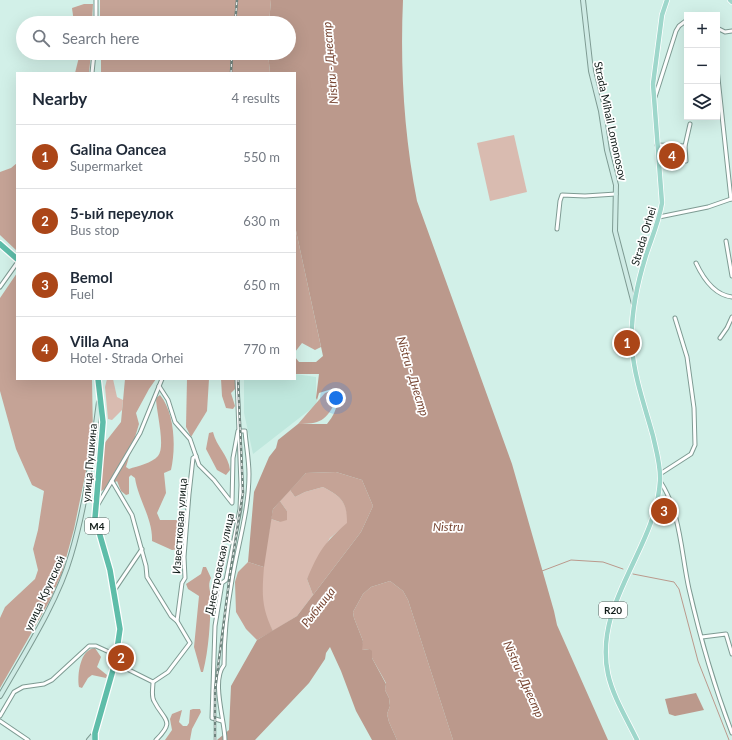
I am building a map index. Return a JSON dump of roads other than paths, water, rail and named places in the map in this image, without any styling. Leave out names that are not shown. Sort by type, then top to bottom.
[{"type":"highway","points":[[0,244],[16,258]]},
{"type":"highway","name":"M4","points":[[98,380],[100,395]]},
{"type":"highway","name":"улица Пушкина","points":[[95,733],[115,663],[120,629],[115,589],[96,522],[95,509],[102,430],[100,395]]},
{"type":"highway","name":"M4","points":[[95,733],[95,740]]},
{"type":"main road","name":"Strada Orhei","points":[[635,307],[643,266],[659,217],[662,192],[654,100],[655,65],[662,15],[667,0]]},
{"type":"main road","name":"Strada Mihail Lomonosov","points":[[635,307],[632,340],[634,358],[654,441],[660,481]]},
{"type":"main road","name":"R20","points":[[637,740],[610,680],[606,663],[606,642],[612,612],[653,516],[660,481]]},
{"type":"street","points":[[96,0],[96,16]]},
{"type":"street","name":"Strada Mihail Lomonosov","points":[[583,0],[591,71],[601,111],[616,194],[615,231],[635,307]]},
{"type":"street","name":"Strada Orhei","points":[[654,100],[676,31],[684,22]]},
{"type":"street","points":[[720,30],[724,32],[732,31]]},
{"type":"street","points":[[92,72],[93,60]]},
{"type":"street","points":[[659,217],[732,199],[719,84]]},
{"type":"street","points":[[686,161],[686,146],[690,124]]},
{"type":"street","points":[[657,145],[686,146]]},
{"type":"street","points":[[558,229],[560,201],[562,195],[585,196],[616,194]]},
{"type":"street","points":[[726,240],[732,276]]},
{"type":"street","points":[[696,263],[705,279],[714,289],[722,295],[732,297]]},
{"type":"street","points":[[0,287],[16,264]]},
{"type":"street","points":[[720,338],[732,317]]},
{"type":"street","points":[[660,475],[691,454],[695,445],[694,408],[687,357],[675,318]]},
{"type":"street","points":[[95,509],[140,433],[162,380]]},
{"type":"street","name":"Днестровская улица","points":[[222,721],[212,718],[215,626],[222,583],[226,580],[240,509],[241,459],[238,431],[237,380]]},
{"type":"street","points":[[159,386],[168,400],[175,422],[190,439],[199,465],[214,480],[232,503],[233,458],[238,431]]},
{"type":"street","name":"улица Крупской","points":[[0,696],[32,642],[72,555],[88,476],[100,395]]},
{"type":"street","name":"Днестровская улица","points":[[225,740],[219,683],[221,669],[224,665],[224,638],[232,580],[242,534],[249,473],[245,431],[238,431]]},
{"type":"street","name":"Известковая улица","points":[[177,622],[182,583],[185,578],[184,557],[189,494],[194,458],[196,456]]},
{"type":"street","points":[[112,481],[132,515],[142,549],[147,577],[190,643],[168,672],[153,682]]},
{"type":"street","name":"Strada Mihail Lomonosov","points":[[660,481],[668,493],[677,520],[689,586],[702,638],[717,691],[732,732]]},
{"type":"street","points":[[115,589],[142,549]]},
{"type":"street","points":[[702,638],[726,634],[732,654]]},
{"type":"street","points":[[0,716],[14,692],[23,687],[44,684],[52,680],[89,646],[107,651]]},
{"type":"street","points":[[115,663],[153,682]]},
{"type":"street","points":[[153,682],[153,700],[166,717],[167,724],[166,730],[156,740]]},
{"type":"street","points":[[0,721],[28,740]]},
{"type":"street","name":"улица Пушкина","points":[[89,740],[95,733]]},
{"type":"water","name":"Nistru","points":[[271,0],[403,0],[402,50],[404,101],[409,151],[417,201],[512,464],[557,625],[608,740],[453,740],[408,600],[403,591],[390,581],[371,587],[363,594],[353,612],[363,641],[362,650],[370,649],[372,651],[372,658],[386,684],[385,690],[389,698],[390,706],[387,714],[397,740],[372,740],[356,711],[330,647],[326,653],[325,659],[309,683],[255,740],[217,740],[229,730],[231,686],[257,640],[297,616],[361,532],[373,506],[362,480],[336,472],[306,473],[273,509],[264,567],[248,562],[254,492],[269,457],[276,448],[278,440],[298,424],[327,424],[333,416],[337,403],[335,388],[319,393],[317,400],[319,374],[296,374],[296,358],[299,362],[316,362],[323,356],[296,231],[296,72],[270,72],[269,60],[296,60],[296,16],[270,16]]},
{"type":"water","points":[[696,693],[704,710],[675,716],[669,714],[665,699]]},
{"type":"waterway","points":[[542,571],[571,560],[603,562],[623,569]]},
{"type":"waterway","points":[[633,574],[674,582],[679,589],[698,661],[729,740]]},
{"type":"railway","points":[[236,16],[237,0]]},
{"type":"railway","points":[[231,72],[232,60]]},
{"type":"railway","points":[[215,740],[215,690],[230,574],[243,493],[238,380]]},
{"type":"place","name":"Villa Ana","points":[[672,156]]},
{"type":"place","name":"Galina Oancea","points":[[627,343]]},
{"type":"place","name":"Bemol","points":[[664,511]]},
{"type":"place","name":"5-ый переулок","points":[[121,658]]},
{"type":"water label","name":"Nistru - Днестр","points":[[330,63]]},
{"type":"water label","name":"Nistru - Днестр","points":[[413,376]]},
{"type":"water label","name":"Рыбница","points":[[318,607]]},
{"type":"water label","name":"Nistru - Днестр","points":[[524,679]]}]
